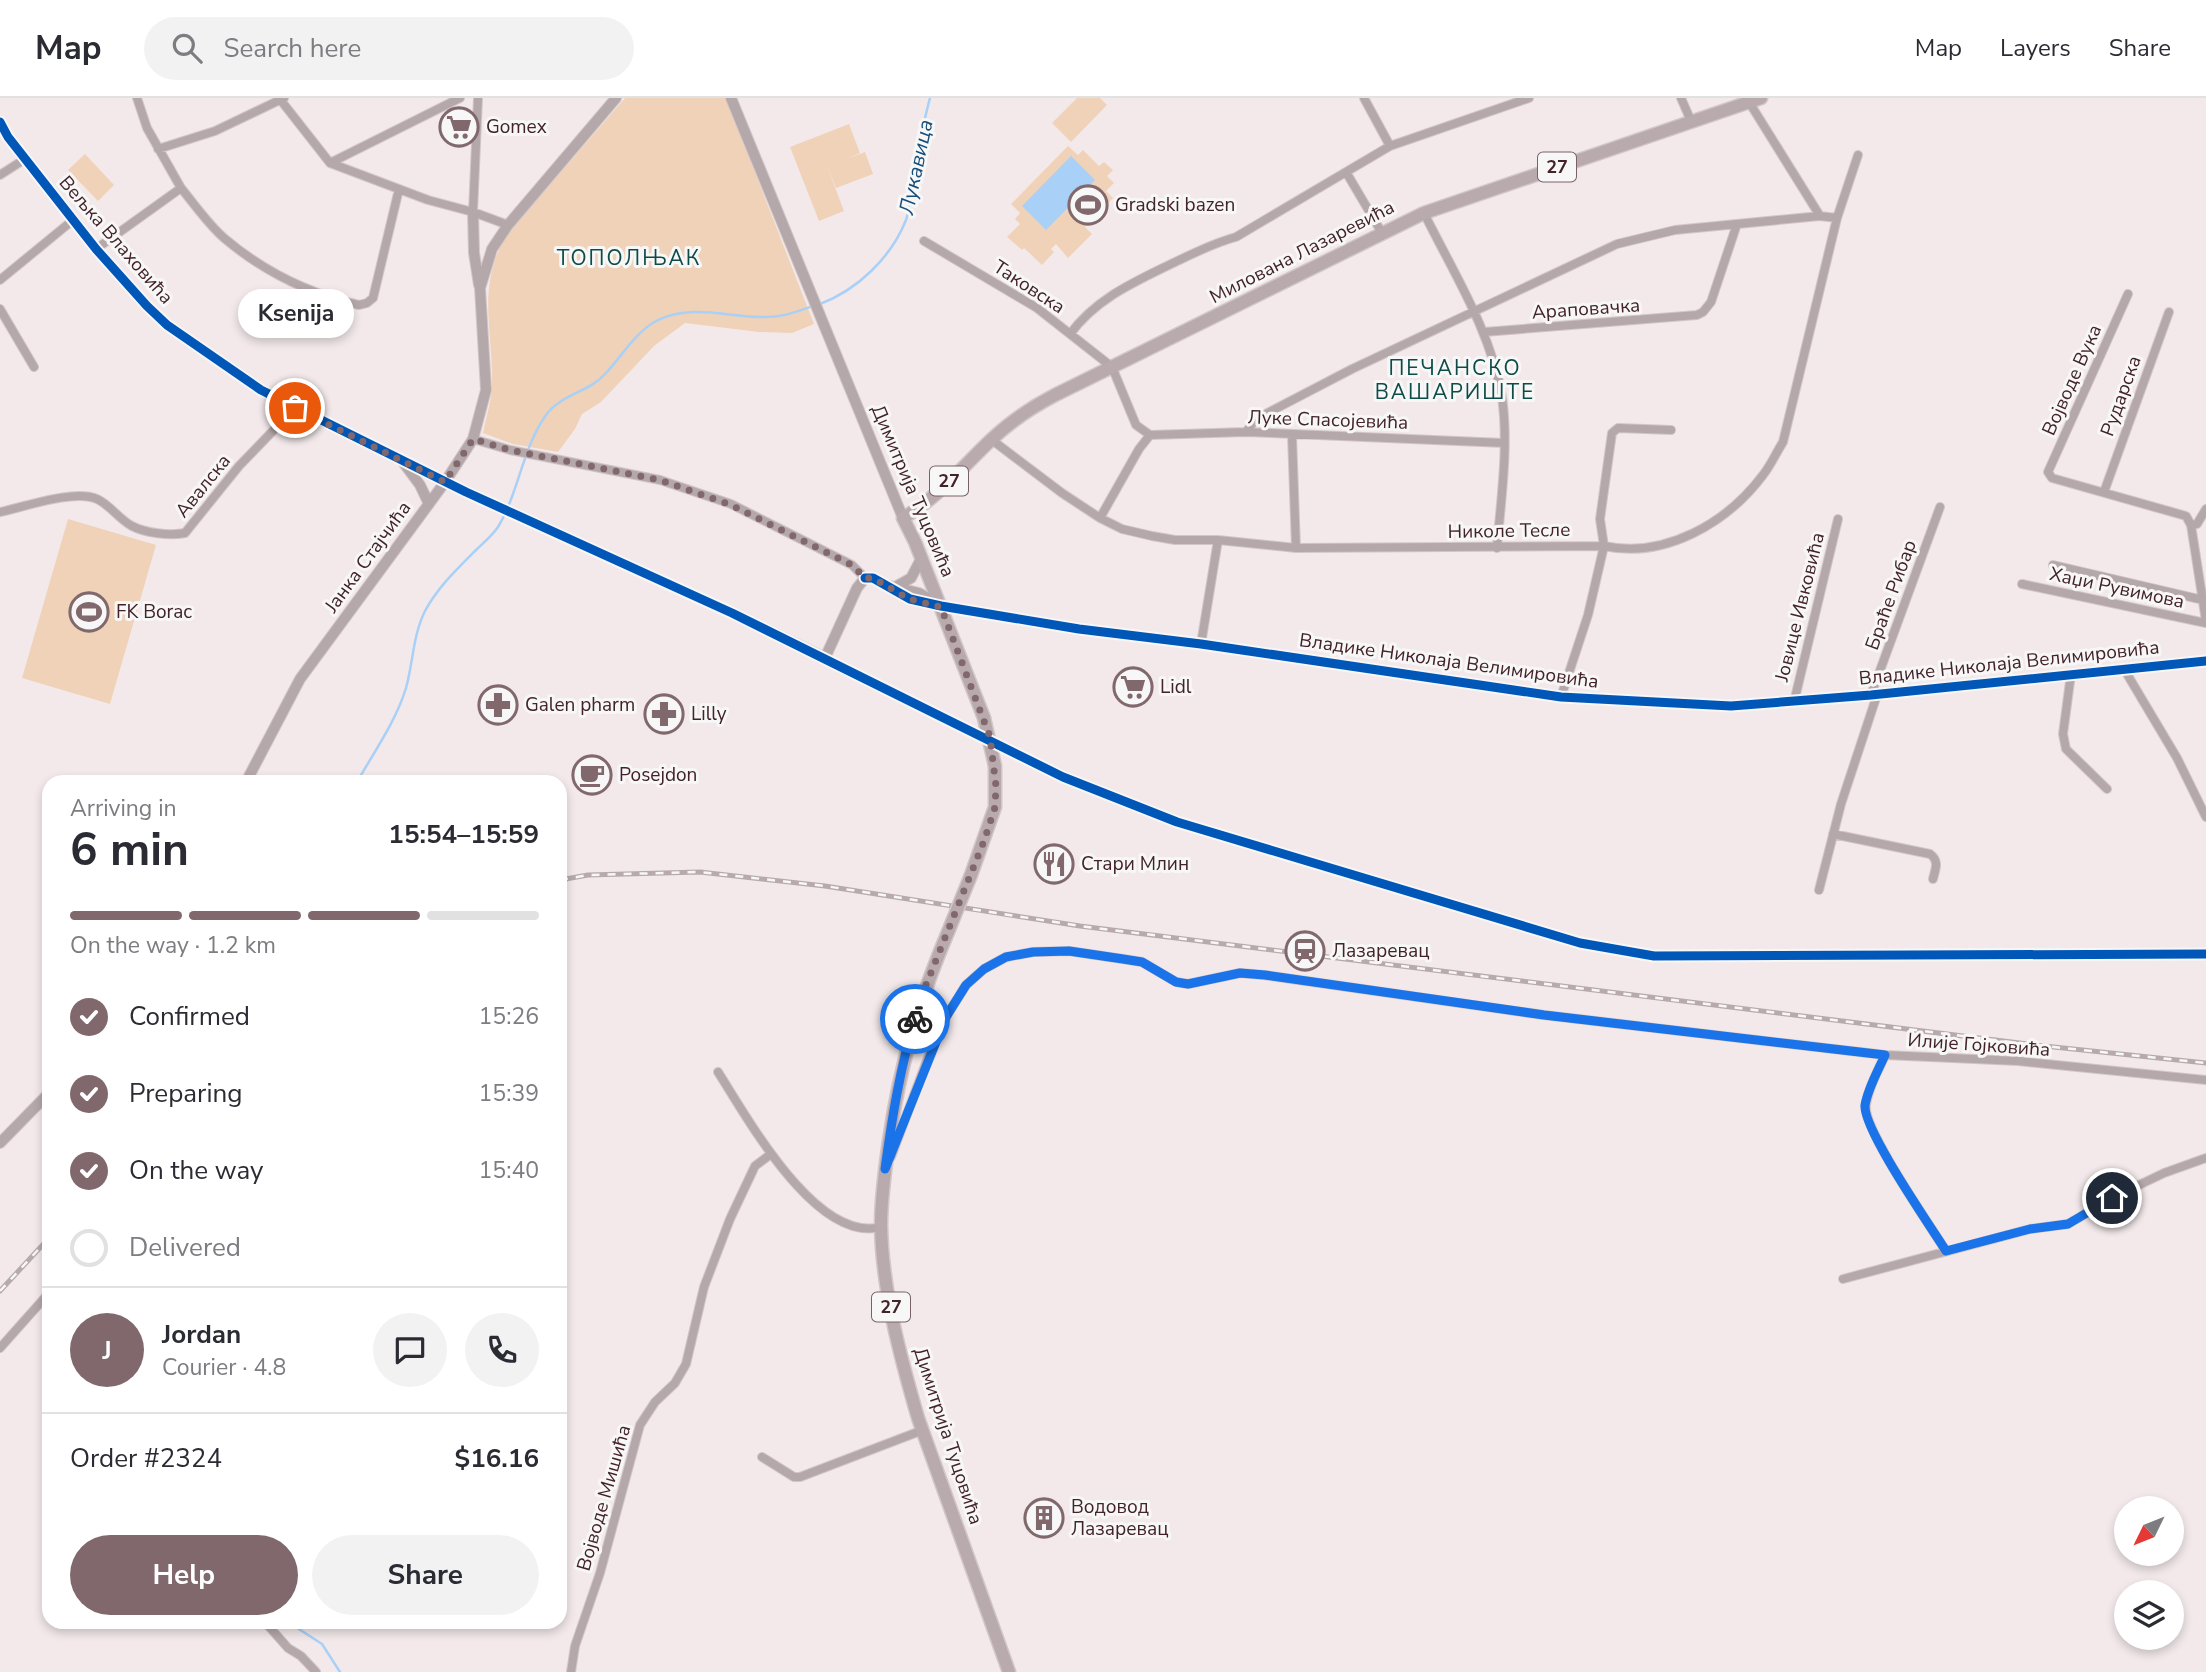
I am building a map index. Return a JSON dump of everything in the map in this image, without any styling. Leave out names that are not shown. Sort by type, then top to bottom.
[{"type":"main road","name":"Милована Лазаревића","points":[[903,519],[927,503],[992,440],[1037,405],[1381,233],[1423,214],[1755,100]]},
{"type":"main road","name":"Димитрија Туцовића","points":[[903,519],[984,718],[995,766],[995,807],[971,876],[926,985],[907,1044],[885,1169],[881,1227],[897,1342],[923,1430],[1009,1672]]},
{"type":"street","points":[[137,98],[147,128],[181,188],[222,237],[259,265],[301,287],[359,305],[373,298],[398,189]]},
{"type":"street","points":[[330,163],[460,98]]},
{"type":"street","points":[[478,98],[473,212],[480,288]]},
{"type":"street","name":"Јанка Стајчића","points":[[250,775],[300,679],[445,482],[473,439],[486,390],[480,288],[492,249],[508,225],[615,98]]},
{"type":"street","name":"Димитрија Туцовића","points":[[731,98],[903,519]]},
{"type":"street","points":[[1364,98],[1390,146]]},
{"type":"street","points":[[1069,334],[1097,304],[1117,290],[1211,244],[1236,237],[1390,146],[1529,98]]},
{"type":"street","points":[[1681,98],[1691,121]]},
{"type":"street","points":[[158,149],[215,131],[281,99],[330,163],[428,201],[473,212],[508,225]]},
{"type":"street","points":[[1755,100],[1820,216]]},
{"type":"street","name":"Вељка Влаховића","points":[[0,122],[25,159],[96,249],[167,325],[261,390],[466,492],[825,658]]},
{"type":"street","name":"Николе Тесле","points":[[992,440],[1100,518],[1122,529],[1175,540],[1218,540],[1296,548],[1604,546],[1621,550],[1657,546],[1693,535],[1740,502],[1764,474],[1783,442],[1837,218],[1858,155]]},
{"type":"street","points":[[0,176],[25,159]]},
{"type":"street","points":[[1346,172],[1381,233]]},
{"type":"street","points":[[96,249],[181,188]]},
{"type":"street","points":[[1423,214],[1484,332],[1502,396],[1504,443],[1497,548]]},
{"type":"street","points":[[1246,432],[1256,419],[1352,369],[1617,244],[1675,230],[1820,216],[1837,218]]},
{"type":"street","points":[[0,280],[73,220]]},
{"type":"street","name":"Араповачка","points":[[1484,332],[1690,317],[1703,312],[1711,302],[1737,224]]},
{"type":"street","name":"Таковска","points":[[924,241],[1037,308],[1112,367]]},
{"type":"street","name":"Војводе Вука","points":[[2104,492],[2052,478],[2048,472],[2128,293]]},
{"type":"street","points":[[0,309],[34,367]]},
{"type":"street","name":"Рударска","points":[[2104,492],[2169,312]]},
{"type":"street","points":[[1100,518],[1139,449],[1150,435],[1136,425],[1112,367]]},
{"type":"street","name":"Авалска","points":[[0,512],[72,496],[95,498],[132,526],[153,532],[185,533],[239,466],[295,408]]},
{"type":"street","points":[[1256,419],[1255,425],[1262,434]]},
{"type":"street","points":[[1561,697],[1588,615],[1604,546],[1600,519],[1612,433],[1618,428],[1671,430]]},
{"type":"street","name":"Луке Спасојевића","points":[[1150,435],[1246,432],[1504,443]]},
{"type":"street","points":[[1292,435],[1296,548]]},
{"type":"street","points":[[473,439],[552,460],[660,480],[731,505],[852,565],[865,578],[857,588],[825,658],[1053,772],[1120,802],[1216,834],[1580,943],[1654,956],[2206,954]]},
{"type":"street","points":[[401,459],[420,485],[429,504]]},
{"type":"street","points":[[2104,492],[2186,516],[2191,525],[2206,622]]},
{"type":"street","name":"Браће Рибар","points":[[1819,890],[1874,695],[1940,507]]},
{"type":"street","points":[[2191,525],[2197,524],[2206,509]]},
{"type":"street","name":"Јовице Ивковића","points":[[1794,702],[1838,519]]},
{"type":"street","points":[[1201,644],[1218,540]]},
{"type":"street","points":[[893,586],[911,578],[921,559]]},
{"type":"street","points":[[2053,565],[2203,600]]},
{"type":"street","name":"Владике Николаја Велимировића","points":[[865,578],[873,578],[919,593],[941,607],[1561,697],[1731,705],[1794,702],[2206,661]]},
{"type":"street","name":"Хаџи Рувимова","points":[[2022,584],[2206,622]]},
{"type":"street","points":[[2124,669],[2177,758],[2206,817]]},
{"type":"street","points":[[2071,674],[2063,734],[2066,749],[2106,789]]},
{"type":"street","points":[[1833,834],[1930,854],[1937,864],[1933,879]]},
{"type":"street","name":"Илије Гојковића","points":[[885,1169],[933,1045],[946,1017],[966,985],[984,969],[1006,957],[1033,952],[1069,951],[1142,962],[1176,982],[1188,984],[1240,973],[1265,975],[1544,1015],[1885,1055],[2018,1061],[2206,1080]]},
{"type":"street","points":[[1885,1055],[1865,1106],[1866,1116],[1880,1145],[1946,1251]]},
{"type":"street","points":[[718,1072],[771,1154],[789,1178],[813,1201],[838,1220],[870,1230],[881,1227]]},
{"type":"street","points":[[0,1143],[42,1100]]},
{"type":"street","name":"Војводе Мишића","points":[[571,1672],[575,1646],[600,1573],[640,1425],[654,1402],[675,1382],[686,1364],[704,1287],[730,1219],[755,1166],[771,1154]]},
{"type":"street","points":[[1843,1279],[2030,1229],[2068,1224],[2112,1198],[2164,1173],[2206,1158]]},
{"type":"street","points":[[0,1348],[42,1301]]},
{"type":"street","points":[[762,1457],[794,1477],[800,1477],[923,1430]]},
{"type":"street","points":[[271,1629],[281,1642],[301,1656],[316,1672]]},
{"type":"shaded area","points":[[625,98],[726,98],[814,324],[792,333],[685,323],[654,346],[601,402],[582,414],[558,452],[513,444],[483,433],[492,384],[489,293],[491,276],[504,238]]},
{"type":"shaded area","points":[[1077,98],[1100,98],[1107,105],[1071,142],[1052,123]]},
{"type":"shaded area","points":[[849,124],[860,153],[849,158],[865,152],[873,174],[836,188],[827,166],[844,211],[819,221],[790,147]]},
{"type":"shaded area","name":"Gradski bazen","points":[[1068,146],[1078,155],[1083,150],[1099,166],[1104,162],[1113,170],[1107,176],[1114,183],[1106,191],[1113,198],[1085,227],[1092,234],[1068,258],[1056,244],[1051,249],[1054,252],[1042,265],[1007,237],[1020,224],[1015,219],[1020,213],[1011,204]]},
{"type":"shaded area","points":[[85,154],[114,185],[98,201],[68,170]]},
{"type":"shaded area","name":"FK Borac","points":[[68,519],[156,545],[110,704],[22,678]]},
{"type":"water","points":[[1071,156],[1095,180],[1046,230],[1022,206]]},
{"type":"waterway","name":"Лукавица","points":[[820,304],[860,281],[882,260],[900,234],[909,210],[930,98]]},
{"type":"waterway","name":"Лукавица","points":[[361,775],[402,700],[425,611],[448,579],[498,527],[511,500],[531,442],[552,408],[592,385],[636,337],[658,320],[671,315],[697,312],[776,317],[813,306]]},
{"type":"waterway","name":"Лукавица","points":[[299,1629],[322,1644],[340,1672]]},
{"type":"railway","points":[[567,879],[588,875],[700,872],[825,886],[1080,926],[2035,1045],[2206,1063]]},
{"type":"railway","points":[[0,1291],[42,1246]]},
{"type":"cycle path","points":[[0,122],[8,137],[96,249],[147,306],[167,325],[261,390],[466,492],[732,613],[1063,777],[1177,822],[1580,943],[1654,956],[2206,954]]},
{"type":"cycle path","points":[[865,578],[873,578],[910,599],[941,606],[1079,629],[1201,644],[1561,697],[1731,706],[1871,695],[2206,661]]},
{"type":"way so far","points":[[295,408],[445,482],[473,439],[552,460],[660,480],[731,505],[852,565],[865,578],[873,578],[890,586],[909,599],[941,607],[990,737],[995,766],[995,807],[915,1019]]},
{"type":"place","name":"Gomex","points":[[459,127]]},
{"type":"place","name":"Gradski bazen","points":[[1088,205]]},
{"type":"place","name":"Ksenija","points":[[295,408]]},
{"type":"place","name":"FK Borac","points":[[89,612]]},
{"type":"place","name":"Lidl","points":[[1133,687]]},
{"type":"place","name":"Galen pharm","points":[[498,705]]},
{"type":"place","name":"Lilly","points":[[664,714]]},
{"type":"place","name":"Posejdon","points":[[592,775]]},
{"type":"place","name":"Стари Млин","points":[[1054,864]]},
{"type":"place","name":"Лазаревац","points":[[1305,951]]},
{"type":"place","name":"Водовод Лазаревац","points":[[1044,1518]]},
{"type":"district","name":"ТОПОЛЊАК","points":[[629,258]]},
{"type":"district","name":"ПЕЧАНСКО ВАШАРИШТЕ","points":[[1455,380]]},
{"type":"route","points":[[915,1019],[895,1102],[885,1169],[933,1045],[946,1017],[966,985],[984,969],[1006,957],[1033,952],[1069,951],[1142,962],[1176,982],[1188,984],[1240,973],[1265,975],[1544,1015],[1885,1055],[1865,1106],[1868,1124],[1946,1251],[2030,1229],[2068,1224],[2112,1198]]}]
